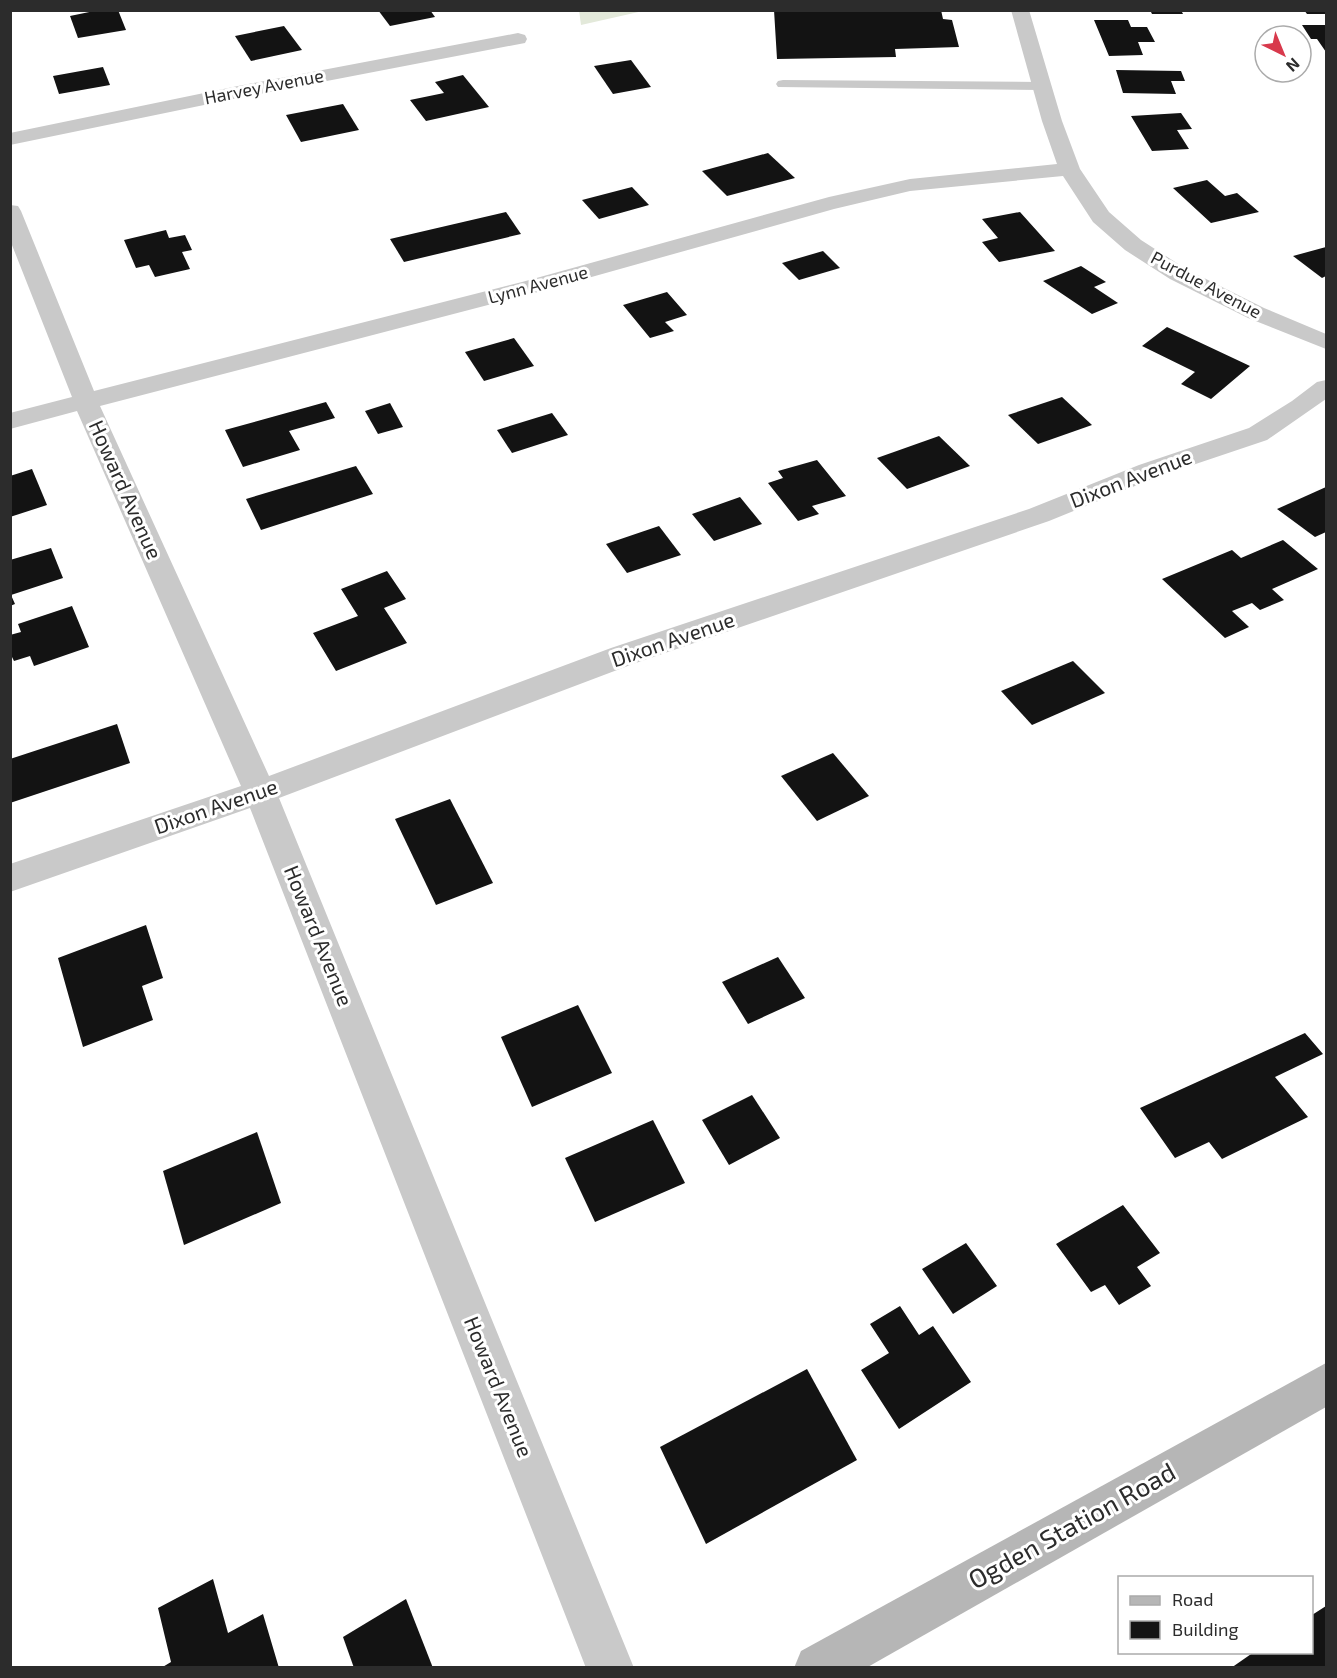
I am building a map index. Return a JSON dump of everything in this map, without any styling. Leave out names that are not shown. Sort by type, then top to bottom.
[{"type":"street","name":"Purdue Avenue","points":[[1020,10],[1041,86],[1069,169],[1101,217],[1133,245],[1198,284],[1256,313],[1326,342]]},
{"type":"street","name":"Harvey Avenue","points":[[10,139],[238,92],[518,39]]},
{"type":"street","name":"Lynn Avenue","points":[[10,421],[530,287],[829,204],[910,185],[1069,169]]},
{"type":"street","name":"Howard Avenue","points":[[10,211],[86,402],[260,792],[610,1668]]},
{"type":"street","name":"Dixon Avenue","points":[[10,878],[260,792],[622,656],[1039,515],[1148,471],[1258,434],[1301,407],[1326,387]]},
{"type":"street","name":"Ogden Station Road","points":[[818,1668],[1326,1384]]},
{"type":"lane","points":[[783,84],[1041,86]]},
{"type":"green space","points":[[579,10],[643,10],[643,11],[581,25]]},
{"type":"building","points":[[99,10],[118,10],[126,30],[78,38],[70,16]]},
{"type":"building","points":[[378,10],[430,10],[435,17],[390,26]]},
{"type":"building","points":[[774,10],[941,10],[943,19],[952,20],[959,47],[895,49],[896,57],[777,59]]},
{"type":"building","points":[[1150,10],[1181,10],[1183,14],[1152,14]]},
{"type":"building","points":[[1304,10],[1326,10],[1326,14],[1307,14]]},
{"type":"building","points":[[1094,20],[1128,20],[1131,27],[1147,27],[1155,42],[1138,42],[1143,55],[1109,56]]},
{"type":"building","points":[[1313,25],[1326,25],[1326,52],[1317,39],[1313,39]]},
{"type":"building","points":[[284,26],[302,50],[251,61],[235,36]]},
{"type":"building","points":[[631,60],[651,87],[613,94],[594,66]]},
{"type":"building","points":[[103,67],[110,85],[59,94],[53,76]]},
{"type":"building","points":[[1116,70],[1181,71],[1185,81],[1171,81],[1176,94],[1123,93]]},
{"type":"building","points":[[463,75],[489,107],[426,121],[410,100],[444,93],[435,82]]},
{"type":"building","points":[[343,104],[359,130],[301,142],[286,115]]},
{"type":"building","points":[[1181,113],[1192,129],[1177,130],[1189,149],[1152,151],[1131,116]]},
{"type":"building","points":[[768,153],[795,178],[727,196],[702,171]]},
{"type":"building","points":[[1207,180],[1225,196],[1237,193],[1259,212],[1211,223],[1173,188]]},
{"type":"building","points":[[632,187],[649,205],[599,219],[582,200]]},
{"type":"building","points":[[506,212],[521,234],[404,262],[390,239]]},
{"type":"building","points":[[1020,212],[1055,251],[999,262],[982,242],[998,238],[982,219]]},
{"type":"building","points":[[166,230],[169,238],[185,235],[192,250],[182,252],[190,269],[155,277],[149,265],[136,268],[124,240]]},
{"type":"building","points":[[1326,247],[1326,276],[1322,278],[1293,256]]},
{"type":"building","points":[[823,251],[840,268],[799,280],[782,263]]},
{"type":"building","points":[[1081,266],[1106,282],[1094,287],[1118,303],[1092,314],[1043,281]]},
{"type":"building","points":[[667,292],[687,315],[665,322],[674,331],[650,338],[623,305]]},
{"type":"building","points":[[1167,327],[1250,366],[1211,399],[1181,384],[1195,372],[1142,346]]},
{"type":"building","points":[[514,338],[534,366],[484,381],[465,352]]},
{"type":"building","points":[[1062,397],[1092,425],[1038,444],[1008,415]]},
{"type":"building","points":[[326,402],[335,418],[289,431],[300,450],[243,467],[225,430]]},
{"type":"building","points":[[390,403],[403,427],[378,434],[365,411]]},
{"type":"building","points":[[552,413],[568,435],[512,453],[497,430]]},
{"type":"building","points":[[939,436],[970,466],[907,489],[877,458]]},
{"type":"building","points":[[817,460],[846,496],[812,506],[819,514],[798,521],[768,483],[783,478],[778,471]]},
{"type":"building","points":[[356,466],[373,494],[261,530],[246,499]]},
{"type":"building","points":[[32,469],[47,505],[10,517],[10,476]]},
{"type":"building","points":[[1326,487],[1326,532],[1315,537],[1277,509]]},
{"type":"building","points":[[740,497],[762,524],[714,541],[692,514]]},
{"type":"building","points":[[659,526],[681,555],[627,573],[606,544]]},
{"type":"building","points":[[1283,540],[1318,569],[1272,589],[1284,600],[1260,610],[1252,603],[1232,611],[1249,627],[1225,638],[1162,579],[1232,550],[1241,558]]},
{"type":"building","points":[[51,548],[63,578],[11,595],[15,604],[10,606],[10,560]]},
{"type":"building","points":[[387,571],[406,599],[384,608],[407,643],[336,671],[313,633],[358,616],[341,589]]},
{"type":"building","points":[[72,606],[89,647],[34,666],[30,656],[14,661],[10,653],[10,635],[21,632],[18,624]]},
{"type":"building","points":[[1073,661],[1105,693],[1032,725],[1001,691]]},
{"type":"building","points":[[117,724],[130,763],[10,803],[10,759]]},
{"type":"building","points":[[833,753],[869,796],[817,821],[781,776]]},
{"type":"building","points":[[450,799],[493,883],[436,905],[395,819]]},
{"type":"building","points":[[146,925],[163,978],[142,986],[153,1020],[83,1047],[58,958]]},
{"type":"building","points":[[778,957],[805,998],[748,1024],[722,982]]},
{"type":"building","points":[[578,1005],[612,1073],[532,1107],[501,1037]]},
{"type":"building","points":[[1305,1033],[1323,1054],[1275,1077],[1308,1117],[1222,1159],[1209,1142],[1175,1158],[1140,1108]]},
{"type":"building","points":[[752,1095],[780,1138],[729,1165],[702,1120]]},
{"type":"building","points":[[653,1120],[685,1183],[595,1222],[565,1158]]},
{"type":"building","points":[[257,1132],[281,1203],[184,1245],[163,1171]]},
{"type":"building","points":[[1123,1205],[1160,1253],[1137,1267],[1151,1286],[1119,1305],[1105,1285],[1091,1292],[1056,1244]]},
{"type":"building","points":[[966,1243],[997,1286],[953,1314],[922,1269]]},
{"type":"building","points":[[900,1306],[919,1335],[933,1326],[971,1382],[899,1429],[861,1370],[889,1353],[870,1324]]},
{"type":"building","points":[[807,1369],[857,1460],[706,1544],[660,1447]]},
{"type":"building","points":[[213,1579],[228,1633],[263,1614],[279,1668],[161,1668],[171,1662],[158,1608]]},
{"type":"building","points":[[406,1599],[433,1668],[354,1668],[343,1637]]},
{"type":"building","points":[[1326,1606],[1326,1668],[1231,1668],[1251,1654],[1313,1654],[1313,1614]]}]
